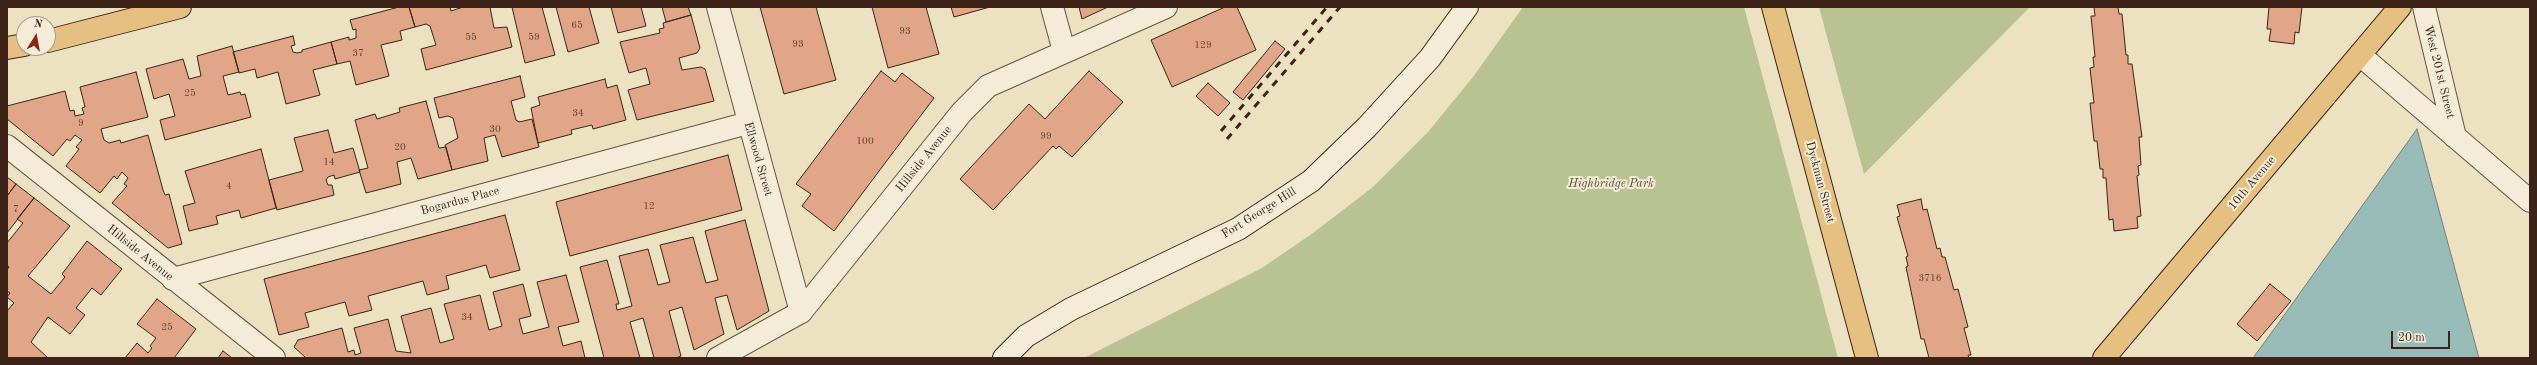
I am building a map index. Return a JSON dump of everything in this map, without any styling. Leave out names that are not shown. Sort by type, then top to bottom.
[{"type":"main road","points":[[56,39],[180,7]]},
{"type":"main road","name":"Dyckman Street","points":[[1773,7],[1867,358]]},
{"type":"main road","name":"10th Avenue","points":[[2104,358],[2400,7]]},
{"type":"street","name":"Ellwood Street","points":[[718,7],[748,123],[801,312]]},
{"type":"street","points":[[1052,7],[1064,51]]},
{"type":"street","name":"Hillside Avenue","points":[[718,358],[801,312],[962,112],[988,86],[1166,7]]},
{"type":"street","name":"Fort George Hill","points":[[1004,358],[1026,336],[1071,309],[1238,229],[1311,181],[1367,127],[1430,58],[1467,7]]},
{"type":"street","name":"West 201st Street","points":[[2424,7],[2455,137]]},
{"type":"street","name":"West 201st Street","points":[[2360,55],[2530,201]]},
{"type":"street","name":"Bogardus Place","points":[[173,279],[748,123]]},
{"type":"street","name":"Hillside Avenue","points":[[7,146],[274,358]]},
{"type":"green space","name":"Highbridge Park","points":[[1523,7],[1744,7],[1838,358],[1084,358],[1262,268],[1313,233],[1373,187],[1428,132],[1473,77]]},
{"type":"green space","points":[[1819,7],[2030,7],[1864,174]]},
{"type":"water","points":[[2417,129],[2479,358],[2253,358],[2280,321]]},
{"type":"building","points":[[399,7],[409,7],[415,27],[400,31],[402,40],[381,45],[389,76],[356,85],[350,61],[337,64],[331,42],[349,37],[349,40],[356,38],[356,29],[353,30],[350,20]]},
{"type":"building","points":[[409,7],[450,7],[451,11],[463,7],[490,7],[494,28],[507,27],[512,47],[426,70],[421,49],[436,45],[430,26],[426,24],[415,27]]},
{"type":"building","points":[[512,7],[542,7],[555,55],[525,63]]},
{"type":"building","points":[[556,7],[589,7],[599,43],[568,52]]},
{"type":"building","points":[[611,7],[641,7],[646,26],[618,33]]},
{"type":"building","points":[[662,7],[688,7],[691,15],[666,22]]},
{"type":"building","points":[[760,7],[816,7],[836,80],[784,94]]},
{"type":"building","points":[[872,7],[926,7],[939,54],[888,68]]},
{"type":"building","points":[[951,7],[990,7],[954,17]]},
{"type":"building","points":[[1079,7],[1108,7],[1082,19]]},
{"type":"building","points":[[1225,7],[1237,7],[1256,50],[1172,87],[1151,40]]},
{"type":"building","points":[[2094,7],[2118,7],[2119,14],[2122,14],[2128,64],[2132,64],[2142,137],[2139,137],[2141,165],[2138,166],[2139,175],[2137,176],[2141,216],[2137,217],[2138,228],[2114,231],[2113,219],[2109,220],[2106,178],[2103,178],[2103,169],[2100,169],[2097,141],[2094,141],[2090,103],[2094,103],[2090,68],[2094,67],[2093,57],[2095,57],[2091,16],[2095,16]]},
{"type":"building","points":[[2269,7],[2302,7],[2299,33],[2295,32],[2294,44],[2269,41],[2271,29],[2267,29]]},
{"type":"building","points":[[691,15],[700,48],[697,53],[679,58],[682,70],[701,67],[705,69],[714,101],[637,120],[628,90],[650,84],[646,68],[629,73],[620,42],[660,33],[659,29],[664,28],[663,23]]},
{"type":"building","points":[[293,36],[295,45],[291,46],[293,52],[297,53],[302,52],[302,50],[331,42],[337,64],[313,70],[320,95],[286,104],[278,72],[257,78],[255,69],[239,73],[233,52]]},
{"type":"building","points":[[1275,41],[1285,49],[1243,100],[1233,92]]},
{"type":"building","points":[[232,46],[239,72],[223,76],[228,95],[240,92],[241,95],[245,94],[251,117],[165,140],[160,120],[175,116],[169,94],[154,99],[146,69],[183,59],[189,79],[201,76],[197,56]]},
{"type":"building","points":[[881,71],[895,82],[902,73],[934,98],[834,231],[802,206],[811,194],[796,184]]},
{"type":"building","points":[[1089,71],[1123,102],[1072,157],[1059,146],[1056,149],[1053,146],[993,210],[960,179],[1029,104],[1045,119]]},
{"type":"building","points":[[136,72],[148,117],[101,129],[104,140],[109,143],[120,140],[121,143],[148,135],[163,190],[165,195],[169,194],[182,244],[168,248],[112,203],[127,186],[124,184],[128,178],[122,172],[117,179],[114,176],[100,193],[66,166],[79,149],[76,147],[82,140],[75,135],[70,141],[67,139],[53,156],[7,119],[7,106],[65,91],[70,111],[74,110],[75,116],[84,114],[82,108],[85,107],[80,87]]},
{"type":"building","points":[[520,76],[525,97],[511,101],[516,120],[519,122],[532,119],[539,147],[502,157],[495,135],[484,138],[488,161],[452,170],[445,145],[458,138],[453,118],[448,116],[439,118],[434,98]]},
{"type":"building","points":[[605,79],[607,88],[617,85],[626,120],[593,129],[592,125],[571,130],[572,134],[538,143],[531,108],[540,105],[538,97]]},
{"type":"building","points":[[1208,83],[1230,103],[1218,116],[1196,96]]},
{"type":"building","points":[[426,101],[439,148],[446,147],[452,170],[418,179],[411,158],[397,162],[401,184],[366,193],[359,170],[368,168],[355,120],[375,114],[377,119],[400,112],[399,108]]},
{"type":"building","points":[[328,130],[334,153],[353,148],[360,172],[335,179],[334,175],[328,177],[326,180],[328,185],[332,185],[334,195],[277,210],[269,180],[303,171],[294,138]]},
{"type":"building","points":[[261,149],[276,208],[241,218],[239,210],[216,216],[218,224],[189,231],[183,206],[195,203],[185,171]]},
{"type":"building","points":[[728,155],[742,210],[570,256],[556,202]]},
{"type":"building","points":[[7,177],[16,184],[7,196]]},
{"type":"building","points":[[16,184],[34,198],[7,233],[7,196]]},
{"type":"building","points":[[34,198],[70,226],[28,276],[51,294],[65,277],[62,274],[87,241],[122,269],[101,295],[92,288],[76,308],[85,315],[70,334],[48,317],[31,342],[48,358],[7,358],[7,311],[14,303],[7,297],[10,293],[7,291],[7,270],[9,267],[7,265],[7,243],[23,223],[17,219]]},
{"type":"building","points":[[1921,199],[1923,210],[1927,209],[1937,249],[1940,248],[1942,257],[1945,257],[1954,290],[1958,289],[1968,327],[1964,328],[1971,355],[1968,355],[1969,358],[1929,358],[1924,339],[1921,339],[1906,267],[1908,266],[1906,257],[1908,256],[1897,217],[1900,216],[1897,205]]},
{"type":"building","points":[[505,215],[520,270],[490,278],[486,265],[446,276],[449,289],[427,295],[423,281],[368,296],[372,310],[349,316],[345,302],[305,313],[309,327],[279,335],[264,279]]},
{"type":"building","points":[[745,220],[769,311],[737,330],[727,295],[715,298],[724,334],[694,350],[682,307],[669,311],[681,356],[676,358],[654,358],[643,318],[630,322],[640,358],[604,358],[580,267],[607,260],[619,304],[616,304],[617,310],[632,306],[619,256],[648,249],[658,285],[670,282],[660,245],[693,237],[706,283],[718,280],[705,231]]},
{"type":"building","points":[[566,275],[579,322],[558,327],[563,346],[581,341],[585,358],[306,358],[294,347],[298,340],[342,328],[348,352],[354,350],[355,355],[361,353],[354,328],[388,319],[396,351],[411,353],[401,316],[431,308],[440,343],[454,339],[444,304],[480,295],[489,330],[502,326],[493,292],[523,284],[531,316],[519,319],[523,334],[549,327],[537,282]]},
{"type":"building","points":[[2270,284],[2291,301],[2257,341],[2237,324]]},
{"type":"building","points":[[157,299],[196,329],[174,358],[125,358],[137,343],[148,353],[152,348],[150,346],[156,338],[137,324]]},
{"type":"building","points":[[223,351],[232,358],[218,358]]},
{"type":"railway","points":[[1221,131],[1327,7]]},
{"type":"railway","points":[[1227,139],[1340,7]]}]
